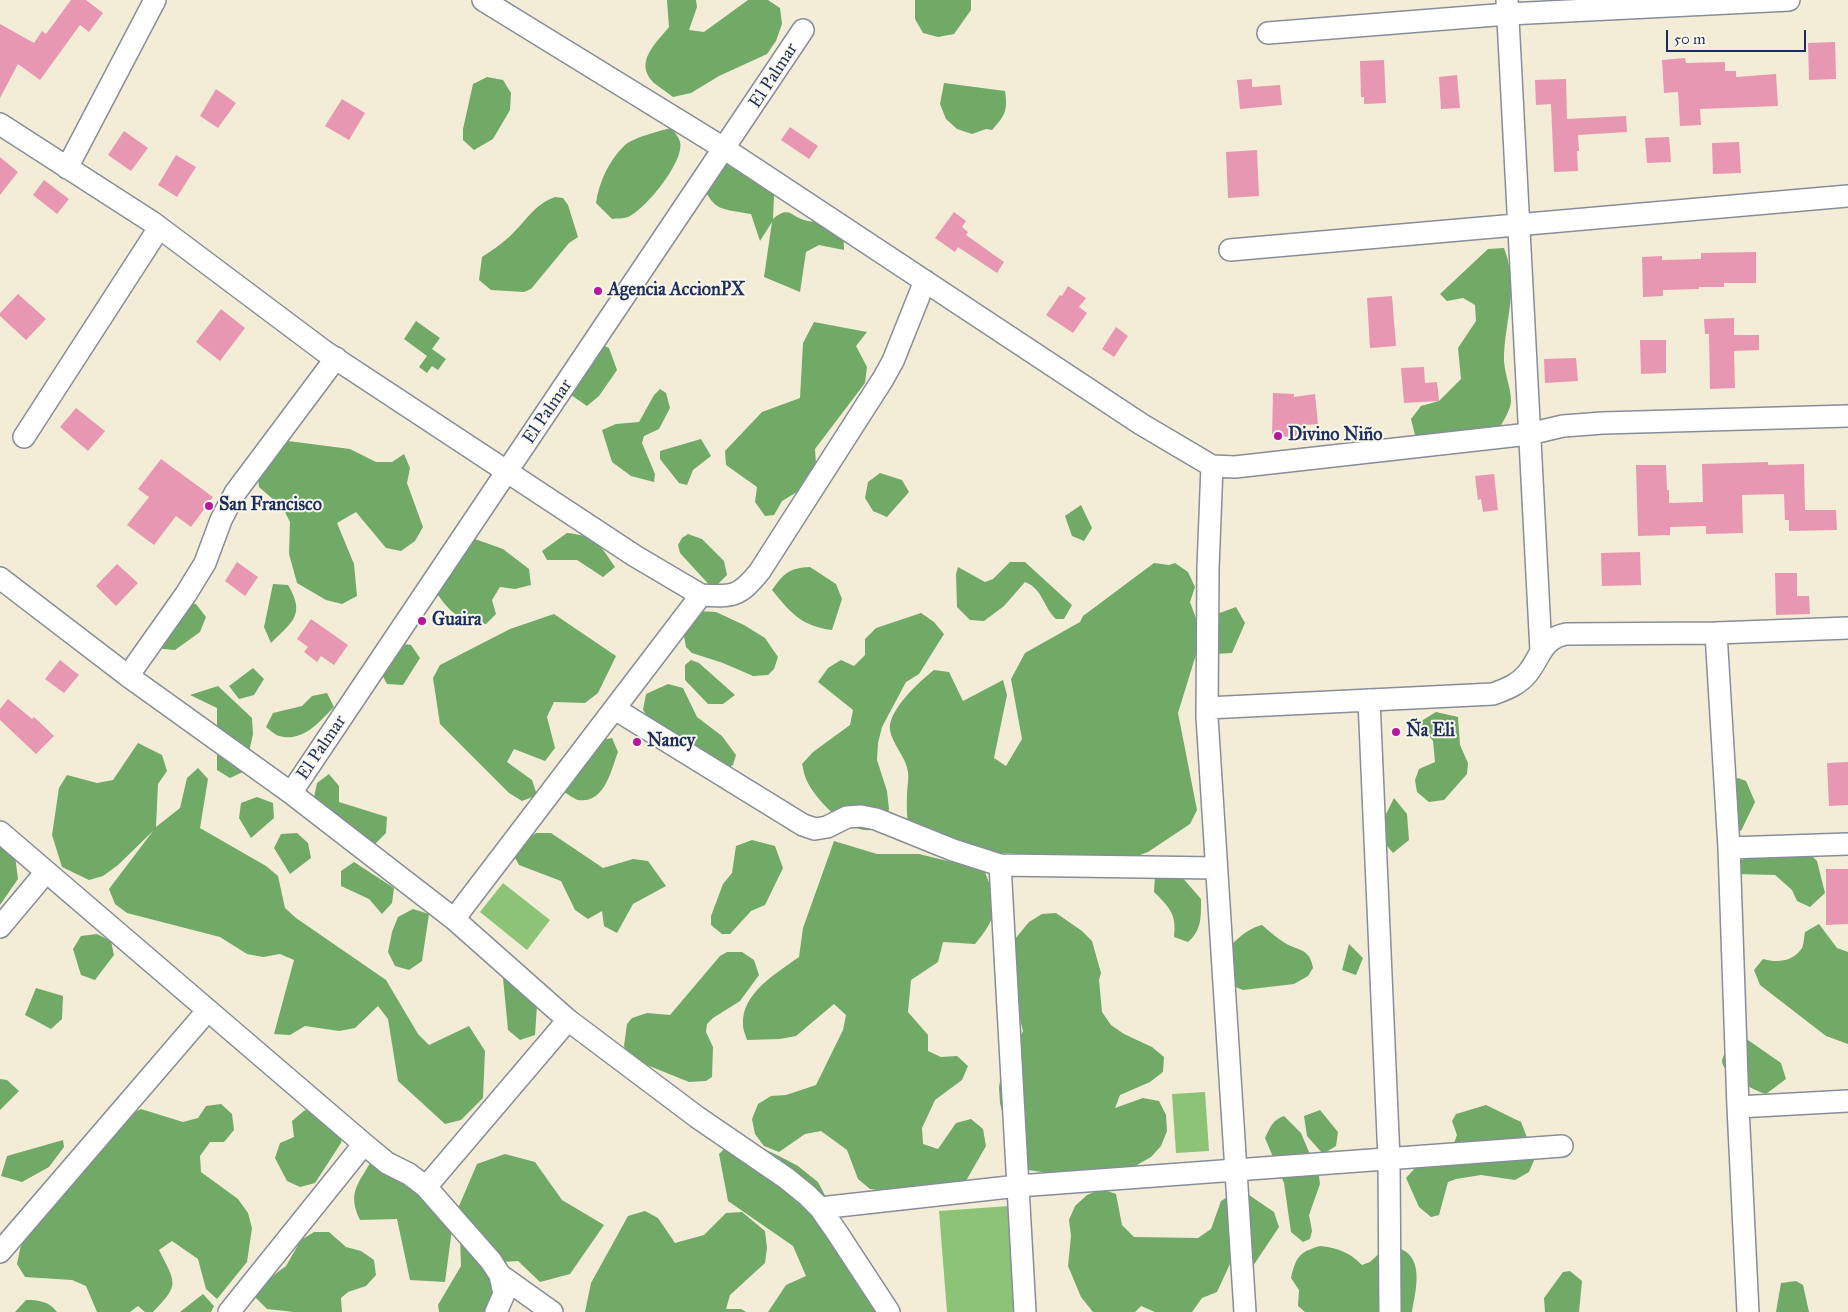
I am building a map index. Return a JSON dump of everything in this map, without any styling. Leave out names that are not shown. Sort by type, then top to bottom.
[{"type":"street","points":[[67,168],[154,0]]},
{"type":"street","points":[[483,0],[725,149],[1141,424],[1210,465],[1224,468],[1245,466],[1529,434],[1563,426],[1603,423],[1848,416]]},
{"type":"street","points":[[1268,33],[1507,7],[1789,0]]},
{"type":"street","points":[[1507,7],[1541,651]]},
{"type":"street","name":"El Palmar","points":[[291,793],[804,30]]},
{"type":"street","points":[[0,124],[159,228],[299,333],[336,358],[635,556],[701,595],[720,596],[734,594],[747,587],[760,572],[894,360],[925,281]]},
{"type":"street","points":[[1230,250],[1848,196]]},
{"type":"street","points":[[24,437],[159,228]]},
{"type":"street","points":[[128,676],[186,594],[205,563],[235,493],[336,358]]},
{"type":"street","points":[[1210,465],[1207,708],[1245,1312]]},
{"type":"street","points":[[0,578],[128,676],[291,793],[454,919],[568,1020],[697,1117],[786,1178],[807,1195],[820,1208],[888,1312]]},
{"type":"street","points":[[454,919],[701,595]]},
{"type":"street","points":[[1207,708],[1493,694],[1517,683],[1534,664],[1550,640],[1566,634],[1716,633],[1848,628]]},
{"type":"street","points":[[1716,633],[1729,848],[1738,1107],[1748,1312]]},
{"type":"street","points":[[1370,700],[1389,1159],[1390,1312]]},
{"type":"street","points":[[615,709],[803,825],[815,829],[827,827],[847,817],[861,816],[876,819],[953,850],[1000,865],[1216,868]]},
{"type":"street","points":[[0,832],[364,1144],[387,1163],[414,1177],[426,1186],[491,1261],[500,1275],[504,1294],[496,1312]]},
{"type":"street","points":[[1729,848],[1848,844]]},
{"type":"street","points":[[1000,865],[1025,1312]]},
{"type":"street","points":[[0,927],[46,872]]},
{"type":"street","points":[[0,1252],[208,1010]]},
{"type":"street","points":[[426,1186],[568,1020]]},
{"type":"street","points":[[1738,1107],[1848,1101]]},
{"type":"street","points":[[229,1312],[364,1144]]},
{"type":"street","points":[[820,1208],[1018,1186],[1562,1146]]},
{"type":"street","points":[[500,1275],[552,1312]]},
{"type":"green space","points":[[667,0],[696,0],[697,7],[689,30],[704,32],[748,0],[768,0],[780,8],[782,24],[776,41],[767,54],[719,76],[691,93],[673,97],[654,83],[648,76],[646,68],[646,61],[653,46],[669,27]]},
{"type":"green space","points":[[915,0],[971,0],[971,10],[954,34],[938,37],[923,33],[915,19]]},
{"type":"green space","points":[[487,77],[503,80],[511,93],[510,110],[493,139],[474,150],[463,140],[463,129],[473,84]]},
{"type":"green space","points":[[944,83],[1005,91],[1006,108],[1003,117],[992,130],[986,129],[972,134],[957,129],[946,119],[940,104]]},
{"type":"green space","points":[[672,128],[680,142],[680,150],[670,172],[653,195],[635,213],[626,218],[612,219],[596,203],[602,179],[614,157],[629,142]]},
{"type":"green space","points":[[705,164],[732,164],[775,172],[773,219],[787,212],[810,221],[831,216],[843,227],[844,250],[819,245],[806,252],[800,292],[764,277],[772,222],[760,241],[751,214],[723,209],[717,206],[708,196],[698,177]]},
{"type":"green space","points":[[555,197],[563,198],[568,205],[578,237],[569,243],[531,289],[524,292],[491,290],[479,280],[482,257],[514,233],[541,204]]},
{"type":"green space","points":[[1504,248],[1511,276],[1504,355],[1511,395],[1510,408],[1499,430],[1425,448],[1415,435],[1411,419],[1421,406],[1439,401],[1461,379],[1458,348],[1476,321],[1475,305],[1463,298],[1447,301],[1440,294],[1488,249]]},
{"type":"green space","points":[[416,321],[440,338],[432,349],[446,359],[438,370],[432,366],[427,373],[419,367],[427,356],[404,339]]},
{"type":"green space","points":[[814,322],[867,332],[856,346],[867,367],[865,383],[815,449],[817,480],[782,501],[774,515],[765,516],[755,502],[757,487],[726,465],[725,451],[762,412],[800,398],[803,343]]},
{"type":"green space","points":[[595,341],[609,348],[617,370],[599,396],[587,406],[568,393]]},
{"type":"green space","points":[[660,389],[666,393],[670,408],[659,429],[644,436],[642,443],[655,474],[654,482],[631,476],[612,462],[602,430],[616,424],[639,422],[654,395]]},
{"type":"green space","points":[[701,439],[711,456],[693,470],[687,485],[679,483],[660,459],[660,451]]},
{"type":"green space","points":[[288,441],[350,449],[376,462],[392,462],[404,454],[410,468],[407,483],[423,527],[415,541],[401,551],[386,548],[356,512],[337,523],[354,564],[357,596],[342,604],[326,600],[297,583],[289,554],[290,522],[283,508],[259,487],[257,472],[274,448]]},
{"type":"green space","points":[[880,473],[902,480],[909,492],[887,517],[873,511],[865,498],[868,482]]},
{"type":"green space","points":[[1081,505],[1092,528],[1084,541],[1072,536],[1065,516]]},
{"type":"green space","points":[[567,533],[585,536],[596,542],[615,567],[603,577],[577,560],[547,560],[542,551]]},
{"type":"green space","points":[[688,534],[702,539],[724,561],[727,575],[713,589],[680,553],[678,545],[682,538]]},
{"type":"green space","points":[[475,539],[503,549],[529,569],[531,585],[515,589],[500,587],[492,600],[496,614],[486,624],[466,620],[451,610],[428,579],[448,555]]},
{"type":"green space","points":[[1010,562],[1025,562],[1072,605],[1064,619],[1056,619],[1036,589],[1025,582],[1004,606],[984,621],[970,620],[957,607],[956,574],[958,567],[985,582],[993,579]]},
{"type":"green space","points":[[1154,563],[1169,565],[1175,563],[1188,572],[1195,587],[1190,602],[1202,635],[1178,713],[1197,810],[1190,824],[1148,852],[1116,864],[1009,853],[992,853],[985,856],[928,853],[912,833],[908,821],[907,766],[893,740],[890,730],[890,722],[906,697],[934,670],[949,672],[963,701],[1003,680],[1007,695],[994,758],[1006,766],[1022,739],[1011,679],[1025,653],[1080,622],[1083,616]]},
{"type":"green space","points":[[810,567],[836,584],[842,599],[832,630],[804,622],[791,612],[772,590],[788,572]]},
{"type":"green space","points":[[273,584],[288,585],[296,604],[296,611],[290,623],[271,643],[264,627]]},
{"type":"green space","points":[[189,603],[196,604],[206,617],[200,632],[175,650],[152,648]]},
{"type":"green space","points":[[1236,607],[1245,623],[1232,653],[1213,654],[1217,614]]},
{"type":"green space","points":[[696,611],[716,612],[744,625],[765,638],[778,657],[774,669],[768,675],[753,676],[723,663],[692,653],[686,647],[683,630]]},
{"type":"green space","points":[[921,613],[934,622],[944,634],[919,674],[906,682],[882,727],[878,743],[877,760],[887,791],[889,809],[885,824],[870,830],[851,826],[832,813],[816,795],[806,779],[802,764],[813,752],[850,725],[853,710],[818,682],[828,668],[841,660],[854,666],[865,655],[865,639],[876,628]]},
{"type":"green space","points":[[554,614],[616,656],[598,693],[585,703],[554,702],[547,717],[555,748],[545,761],[514,749],[507,762],[532,780],[537,795],[522,801],[509,793],[440,724],[433,678],[440,665],[510,629]]},
{"type":"green space","points":[[396,643],[411,645],[420,658],[403,685],[387,684],[373,658]]},
{"type":"green space","points":[[691,660],[699,663],[735,695],[723,704],[708,704],[685,680],[685,665]]},
{"type":"green space","points":[[253,668],[264,679],[254,695],[239,699],[229,686]]},
{"type":"green space","points":[[668,684],[683,688],[697,717],[722,736],[736,755],[733,765],[725,769],[708,753],[677,754],[669,750],[643,710],[646,694]]},
{"type":"green space","points":[[218,686],[252,718],[253,734],[245,771],[230,778],[217,770],[217,708],[190,695]]},
{"type":"green space","points":[[327,693],[334,707],[317,724],[303,734],[288,737],[279,736],[266,727],[273,713],[302,706],[312,696]]},
{"type":"green space","points":[[1436,712],[1458,717],[1460,745],[1468,763],[1467,774],[1444,800],[1429,802],[1417,792],[1415,780],[1419,769],[1435,762],[1433,741],[1418,723]]},
{"type":"green space","points":[[612,738],[618,752],[606,784],[601,791],[595,797],[587,800],[575,799],[564,792],[567,776],[597,741]]},
{"type":"green space","points":[[138,743],[162,755],[167,771],[158,784],[156,827],[180,808],[187,778],[198,768],[208,779],[200,828],[266,866],[278,876],[285,908],[296,918],[386,980],[418,1034],[429,1045],[469,1026],[485,1051],[483,1098],[461,1120],[445,1124],[398,1081],[388,1019],[378,1006],[355,1028],[339,1031],[305,1026],[290,1035],[274,1034],[294,960],[280,954],[263,957],[247,954],[220,937],[127,913],[115,904],[109,889],[153,831],[118,865],[103,876],[89,880],[62,867],[52,835],[59,788],[67,775],[97,783],[113,780]]},
{"type":"green space","points":[[329,774],[339,786],[339,802],[387,817],[386,833],[375,844],[360,842],[322,813],[314,797],[317,783]]},
{"type":"green space","points":[[1738,778],[1746,781],[1755,802],[1741,831],[1734,827],[1727,784]]},
{"type":"green space","points":[[257,797],[273,803],[274,818],[251,838],[239,818],[241,803]]},
{"type":"green space","points":[[1394,798],[1407,814],[1409,840],[1393,853],[1383,841],[1384,818]]},
{"type":"green space","points":[[297,833],[308,843],[311,858],[290,874],[274,848],[281,834]]},
{"type":"green space","points":[[536,833],[551,833],[603,868],[633,859],[648,861],[666,886],[633,904],[617,933],[604,926],[602,911],[588,919],[575,910],[561,881],[519,865],[511,851]]},
{"type":"green space","points":[[752,840],[775,846],[783,868],[765,905],[751,911],[730,934],[722,934],[711,925],[711,916],[723,884],[732,873],[736,846]]},
{"type":"green space","points":[[834,841],[877,854],[919,854],[985,872],[995,902],[991,920],[975,944],[943,942],[938,962],[911,980],[908,1012],[928,1035],[928,1051],[941,1057],[957,1056],[968,1066],[962,1080],[935,1100],[922,1128],[923,1144],[938,1149],[956,1123],[971,1119],[983,1129],[986,1146],[963,1186],[934,1197],[870,1189],[858,1179],[847,1150],[821,1131],[805,1134],[779,1152],[764,1146],[755,1134],[752,1119],[758,1104],[771,1096],[786,1095],[816,1085],[843,1030],[846,1015],[834,1004],[796,1036],[780,1039],[747,1040],[743,1025],[744,1014],[754,994],[771,977],[799,957],[803,928]]},
{"type":"green space","points":[[0,842],[14,848],[18,879],[0,905]]},
{"type":"green space","points":[[1781,849],[1806,850],[1817,861],[1825,893],[1810,907],[1797,901],[1792,890],[1775,875],[1736,874],[1738,861]]},
{"type":"green space","points":[[354,862],[394,888],[392,903],[382,914],[369,899],[341,886],[341,871]]},
{"type":"green space","points":[[1155,876],[1181,876],[1201,899],[1201,917],[1198,928],[1188,942],[1174,937],[1175,929],[1171,912],[1154,892]]},
{"type":"green space","points":[[503,883],[550,920],[527,950],[480,912]]},
{"type":"green space","points":[[413,909],[429,914],[422,961],[409,970],[395,966],[388,952],[392,932],[398,917]]},
{"type":"green space","points":[[1056,913],[1082,931],[1092,941],[1101,973],[1099,980],[1102,1012],[1111,1025],[1124,1034],[1152,1047],[1164,1057],[1163,1072],[1150,1082],[1120,1095],[1115,1108],[1143,1098],[1159,1101],[1166,1115],[1167,1131],[1161,1146],[1151,1157],[1123,1173],[1076,1177],[1028,1170],[1008,1135],[1000,1103],[1001,1073],[1023,1031],[1016,1002],[1000,957],[1029,922],[1042,914]]},
{"type":"green space","points":[[1819,924],[1837,948],[1848,952],[1848,1044],[1826,1036],[1760,985],[1754,970],[1763,959],[1779,961],[1794,956],[1802,948],[1805,932]]},
{"type":"green space","points":[[1262,925],[1285,943],[1306,953],[1313,968],[1308,976],[1294,984],[1243,990],[1228,984],[1219,959],[1243,934]]},
{"type":"green space","points":[[97,934],[111,941],[114,955],[95,980],[81,975],[73,949],[81,936]]},
{"type":"green space","points":[[1349,944],[1363,958],[1356,975],[1342,970]]},
{"type":"green space","points":[[727,952],[742,952],[754,960],[759,975],[740,1001],[707,1024],[706,1032],[713,1047],[712,1077],[706,1081],[689,1082],[642,1063],[627,1053],[624,1046],[627,1024],[632,1018],[647,1013],[670,1015],[720,956]]},
{"type":"green space","points":[[503,978],[520,981],[537,1005],[535,1035],[520,1040],[508,1030]]},
{"type":"green space","points":[[36,988],[63,996],[62,1019],[51,1029],[25,1015]]},
{"type":"green space","points":[[1748,1040],[1781,1063],[1786,1079],[1766,1094],[1740,1081],[1723,1066],[1724,1056],[1733,1044]]},
{"type":"green space","points":[[0,1079],[7,1080],[19,1091],[0,1110]]},
{"type":"green space","points":[[1205,1092],[1209,1151],[1176,1153],[1172,1094]]},
{"type":"green space","points":[[221,1104],[232,1114],[234,1130],[224,1142],[210,1142],[200,1156],[201,1172],[238,1199],[248,1213],[252,1228],[247,1262],[217,1299],[206,1289],[198,1259],[172,1241],[159,1250],[172,1277],[171,1289],[162,1303],[153,1312],[145,1312],[138,1306],[130,1312],[97,1312],[86,1286],[72,1280],[25,1277],[17,1264],[20,1249],[36,1203],[99,1131],[141,1109],[183,1122],[198,1118],[206,1106]]},
{"type":"green space","points":[[1486,1105],[1521,1122],[1535,1158],[1529,1172],[1515,1180],[1481,1175],[1448,1182],[1439,1215],[1431,1217],[1419,1207],[1406,1178],[1417,1166],[1452,1149],[1457,1135],[1452,1121],[1456,1114]]},
{"type":"green space","points":[[305,1110],[335,1115],[343,1129],[341,1143],[315,1183],[300,1187],[287,1181],[275,1158],[280,1143],[294,1137],[292,1121]]},
{"type":"green space","points":[[1320,1110],[1338,1132],[1336,1146],[1323,1154],[1307,1136],[1304,1116]]},
{"type":"green space","points":[[1284,1116],[1301,1133],[1319,1176],[1320,1184],[1309,1215],[1312,1231],[1310,1239],[1303,1242],[1291,1232],[1284,1183],[1265,1138],[1274,1122]]},
{"type":"green space","points":[[63,1140],[64,1147],[49,1167],[22,1182],[1,1176],[7,1156]]},
{"type":"green space","points":[[730,1143],[764,1149],[798,1166],[818,1182],[886,1312],[768,1312],[786,1285],[806,1276],[793,1246],[728,1201],[719,1154]]},
{"type":"green space","points":[[505,1154],[535,1162],[562,1200],[604,1225],[570,1274],[540,1282],[518,1261],[502,1262],[489,1312],[439,1312],[438,1305],[461,1266],[459,1206],[477,1164]]},
{"type":"green space","points":[[372,1160],[414,1183],[453,1222],[445,1282],[410,1280],[397,1219],[360,1220],[354,1203],[354,1195]]},
{"type":"green space","points":[[1101,1189],[1116,1194],[1122,1225],[1134,1237],[1198,1238],[1211,1229],[1221,1201],[1234,1193],[1249,1195],[1274,1212],[1279,1227],[1253,1266],[1230,1264],[1217,1292],[1202,1298],[1192,1312],[1155,1312],[1141,1306],[1135,1312],[1093,1312],[1081,1297],[1068,1266],[1071,1236],[1069,1220],[1075,1206],[1087,1195]]},
{"type":"green space","points":[[1009,1206],[1017,1312],[947,1312],[939,1211]]},
{"type":"green space","points":[[645,1211],[658,1218],[675,1243],[704,1235],[726,1213],[742,1212],[765,1231],[767,1248],[765,1263],[730,1295],[726,1309],[741,1309],[746,1312],[585,1312],[591,1283],[628,1216]]},
{"type":"green space","points":[[314,1232],[329,1232],[346,1247],[361,1251],[374,1260],[376,1275],[366,1286],[348,1292],[341,1298],[342,1312],[294,1312],[267,1309],[255,1297],[262,1284],[286,1266],[301,1240]]},
{"type":"green space","points":[[1320,1246],[1343,1251],[1362,1265],[1370,1262],[1385,1248],[1399,1248],[1408,1254],[1413,1260],[1417,1277],[1412,1312],[1305,1312],[1298,1306],[1299,1290],[1291,1278],[1300,1256]]},
{"type":"green space","points":[[1570,1271],[1582,1281],[1579,1312],[1545,1312],[1544,1298],[1563,1272]]},
{"type":"green space","points":[[1796,1281],[1803,1285],[1809,1312],[1776,1312],[1781,1283]]},
{"type":"green space","points":[[203,1294],[214,1306],[211,1312],[180,1312]]},
{"type":"green space","points":[[26,1300],[43,1302],[50,1305],[57,1312],[15,1312]]},
{"type":"building","points":[[71,0],[86,0],[103,13],[89,32],[80,25],[40,80],[18,64],[0,98],[0,24],[34,43],[42,31],[46,34]]},
{"type":"building","points":[[1835,42],[1836,79],[1809,80],[1808,43]]},
{"type":"building","points":[[1685,58],[1686,63],[1725,62],[1725,71],[1736,71],[1736,77],[1776,74],[1778,106],[1700,109],[1701,125],[1680,126],[1678,92],[1664,93],[1662,60]]},
{"type":"building","points":[[1384,60],[1386,103],[1364,104],[1364,97],[1361,97],[1360,61]]},
{"type":"building","points":[[1457,75],[1460,108],[1441,109],[1439,77]]},
{"type":"building","points":[[1252,79],[1252,87],[1280,85],[1282,105],[1240,109],[1237,80]]},
{"type":"building","points":[[1566,79],[1567,119],[1626,116],[1627,132],[1578,135],[1578,171],[1554,172],[1551,104],[1536,105],[1535,80]]},
{"type":"building","points":[[216,89],[236,103],[218,128],[200,116]]},
{"type":"building","points":[[342,99],[365,113],[349,140],[325,126]]},
{"type":"building","points":[[790,127],[818,146],[809,159],[781,140]]},
{"type":"building","points":[[124,131],[148,148],[131,171],[108,155]]},
{"type":"building","points":[[1669,137],[1671,162],[1647,163],[1645,138]]},
{"type":"building","points":[[1739,142],[1741,173],[1713,174],[1712,143]]},
{"type":"building","points":[[1257,150],[1259,196],[1228,198],[1226,152]]},
{"type":"building","points":[[176,155],[196,167],[177,197],[158,185]]},
{"type":"building","points":[[0,157],[18,172],[0,195]]},
{"type":"building","points":[[44,180],[69,199],[57,214],[33,195]]},
{"type":"building","points":[[954,212],[966,221],[962,227],[968,232],[966,235],[1004,262],[997,273],[958,247],[955,252],[935,238]]},
{"type":"building","points":[[1756,252],[1756,283],[1724,283],[1724,287],[1663,290],[1663,296],[1643,297],[1642,257],[1662,256],[1662,260],[1701,259],[1701,253]]},
{"type":"building","points":[[1068,286],[1086,298],[1079,307],[1087,313],[1073,333],[1046,315]]},
{"type":"building","points":[[18,294],[46,319],[26,340],[0,316],[0,313]]},
{"type":"building","points":[[1392,296],[1396,346],[1370,348],[1367,298]]},
{"type":"building","points":[[221,309],[245,328],[220,361],[196,342]]},
{"type":"building","points":[[1734,318],[1734,335],[1759,335],[1759,350],[1734,351],[1735,388],[1710,389],[1709,334],[1705,334],[1704,319]]},
{"type":"building","points":[[1116,327],[1128,336],[1114,357],[1102,349]]},
{"type":"building","points":[[1640,340],[1666,340],[1666,373],[1641,374]]},
{"type":"building","points":[[1576,358],[1578,381],[1545,383],[1544,359]]},
{"type":"building","points":[[1424,367],[1425,383],[1437,382],[1439,401],[1404,403],[1401,368]]},
{"type":"building","points":[[1273,393],[1294,394],[1294,397],[1315,394],[1318,424],[1305,425],[1305,436],[1272,437]]},
{"type":"building","points":[[76,408],[105,431],[88,451],[60,427]]},
{"type":"building","points":[[161,459],[213,497],[191,527],[176,516],[154,545],[127,525],[149,497],[138,489]]},
{"type":"building","points":[[1768,462],[1768,465],[1804,464],[1805,510],[1836,510],[1837,530],[1789,531],[1789,520],[1785,520],[1784,494],[1742,495],[1743,533],[1706,534],[1706,526],[1670,527],[1670,535],[1638,536],[1636,465],[1666,465],[1669,503],[1703,502],[1702,464]]},
{"type":"building","points":[[1494,474],[1498,510],[1483,512],[1481,499],[1478,500],[1475,476]]},
{"type":"building","points":[[1640,552],[1641,585],[1602,586],[1601,553]]},
{"type":"building","points":[[237,562],[258,577],[245,596],[225,581]]},
{"type":"building","points":[[117,564],[138,583],[116,606],[96,586]]},
{"type":"building","points":[[1775,573],[1797,573],[1797,596],[1809,596],[1810,614],[1776,615]]},
{"type":"building","points":[[311,619],[348,645],[334,665],[321,656],[317,662],[304,652],[308,647],[297,639]]},
{"type":"building","points":[[60,660],[79,675],[64,693],[45,679]]},
{"type":"building","points":[[8,699],[32,719],[34,717],[54,736],[36,754],[0,720],[0,709]]},
{"type":"building","points":[[1848,762],[1848,805],[1829,806],[1827,763]]},
{"type":"building","points":[[1826,869],[1848,869],[1848,924],[1826,925]]},
{"type":"place","name":"Agencia AccionPX","points":[[598,291]]},
{"type":"place","name":"Divino Niño","points":[[1278,436]]},
{"type":"place","name":"San Francisco","points":[[209,506]]},
{"type":"place","name":"Guaira","points":[[422,621]]},
{"type":"place","name":"Ña Eli","points":[[1396,732]]},
{"type":"place","name":"Nancy","points":[[637,742]]}]
